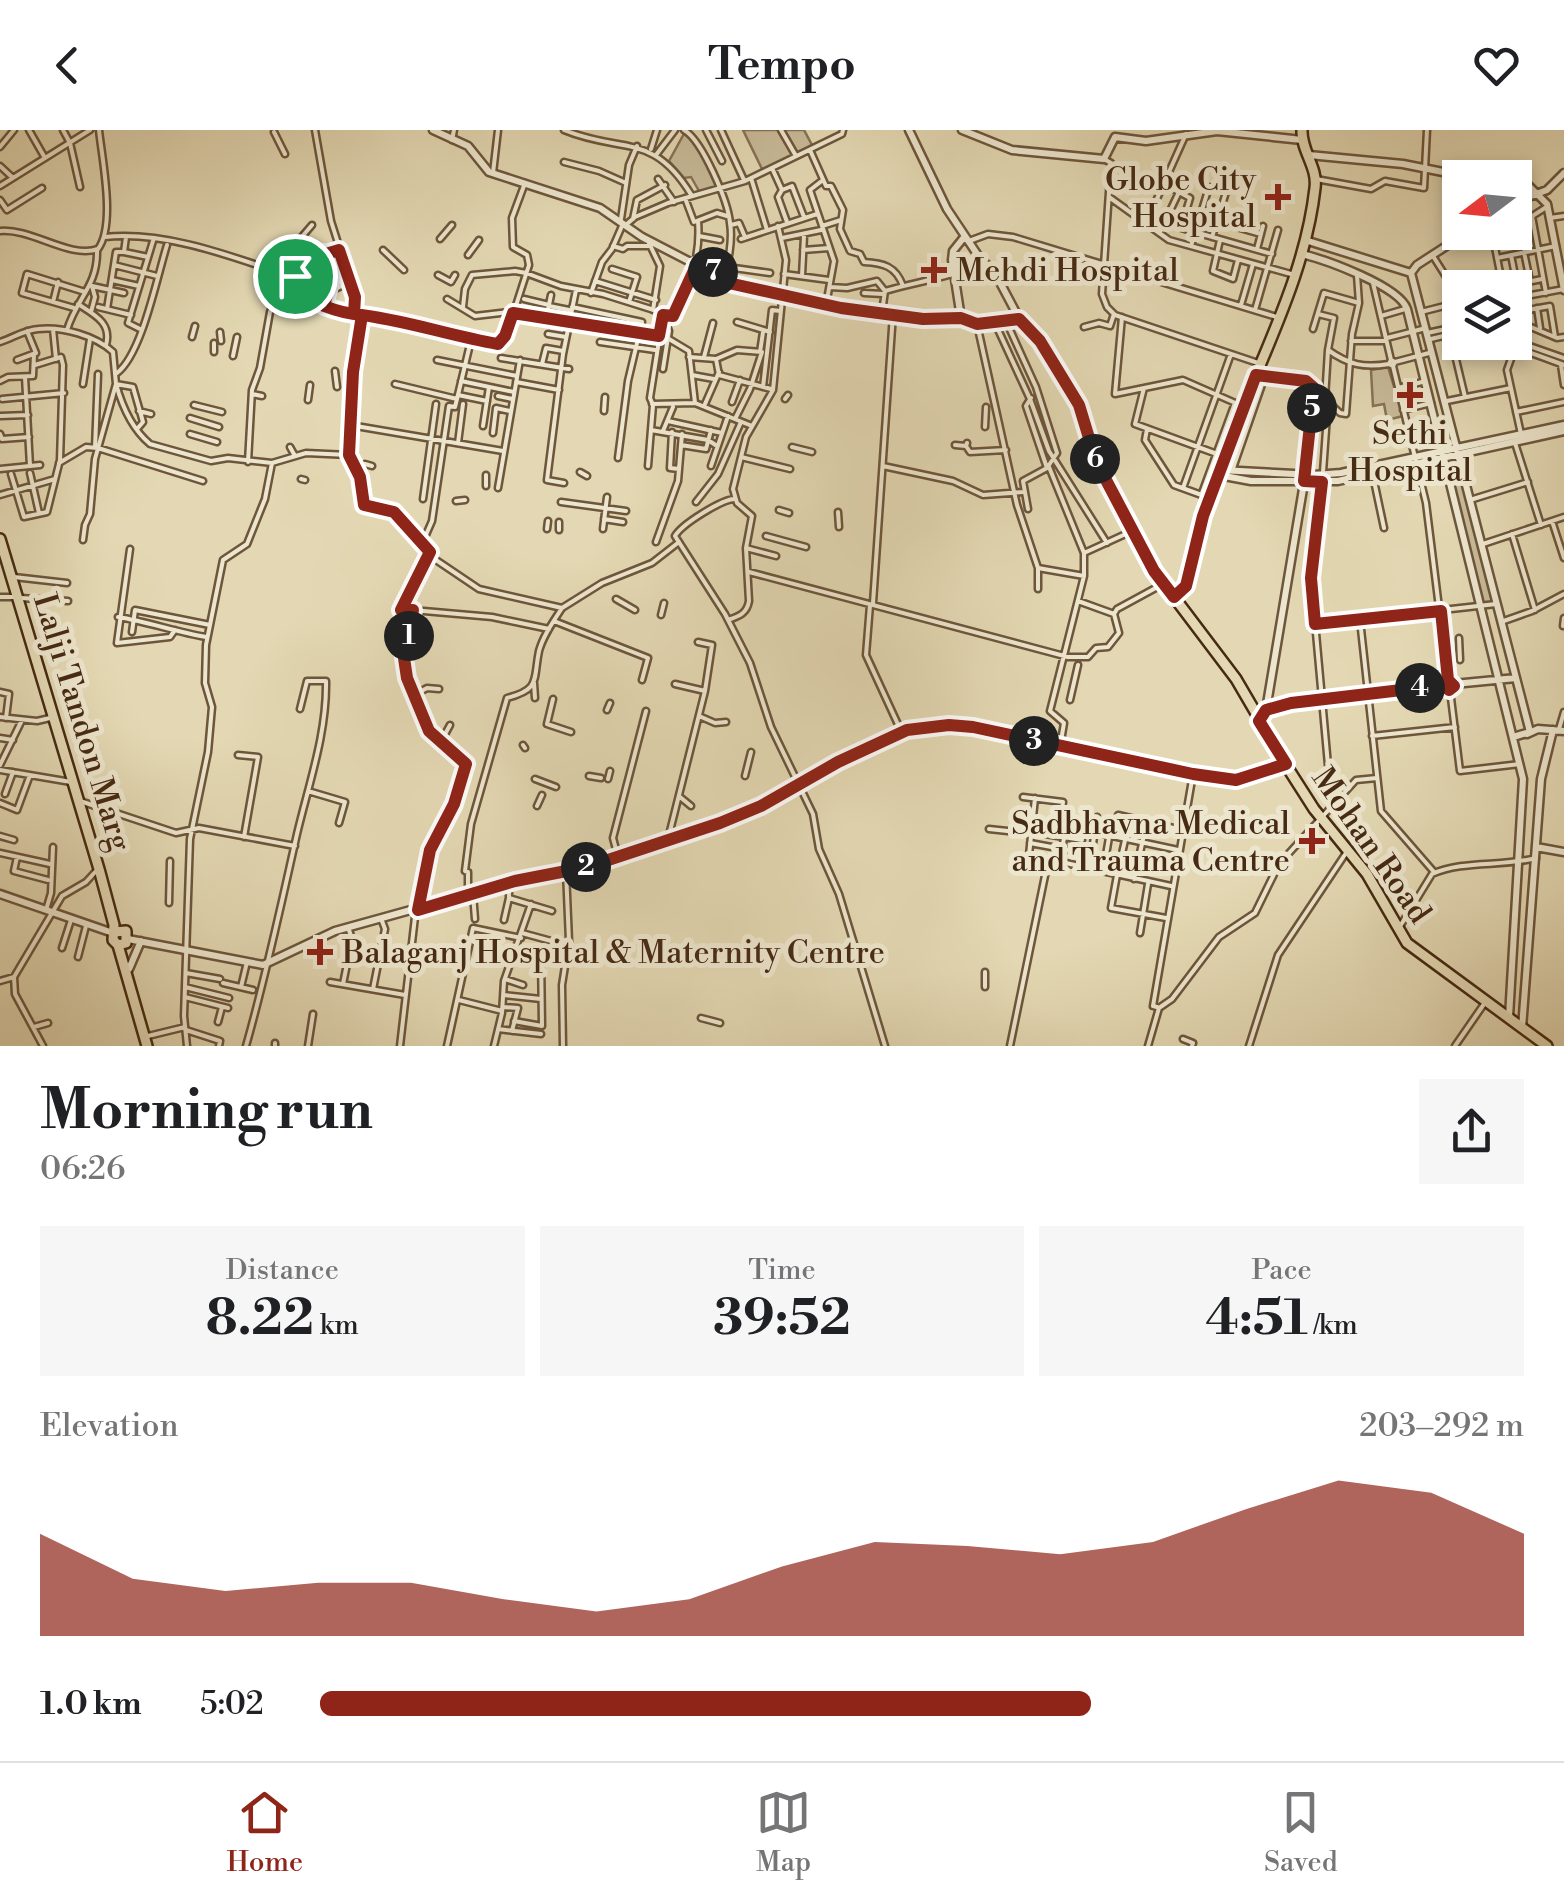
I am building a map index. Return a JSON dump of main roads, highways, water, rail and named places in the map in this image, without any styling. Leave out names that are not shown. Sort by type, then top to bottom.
[{"type":"main road","name":"Mohan Road","points":[[1302,135],[1316,179],[1296,276],[1261,364],[1261,376],[1240,405],[1224,472],[1206,497],[1186,586],[1174,597],[1236,679],[1286,764],[1322,818],[1367,874],[1407,943],[1547,1046]]},
{"type":"main road","name":"Lalji Tandon Marg","points":[[0,530],[19,597]]},
{"type":"main road","name":"Lalji Tandon Marg","points":[[0,539],[74,782]]},
{"type":"main road","name":"Lalji Tandon Marg","points":[[48,691],[116,936]]},
{"type":"main road","name":"Lalji Tandon Marg","points":[[80,802],[116,936]]},
{"type":"main road","points":[[116,936],[148,1043]]},
{"type":"place","name":"Globe City Hospital","points":[[1278,197]]},
{"type":"place","name":"Mehdi Hospital","points":[[934,270]]},
{"type":"place","name":"Sethi Hospital","points":[[1410,395]]},
{"type":"place","name":"Sadbhavna Medical and Trauma Centre","points":[[1312,841]]},
{"type":"place","name":"Balaganj Hospital & Maternity Centre","points":[[320,952]]}]
